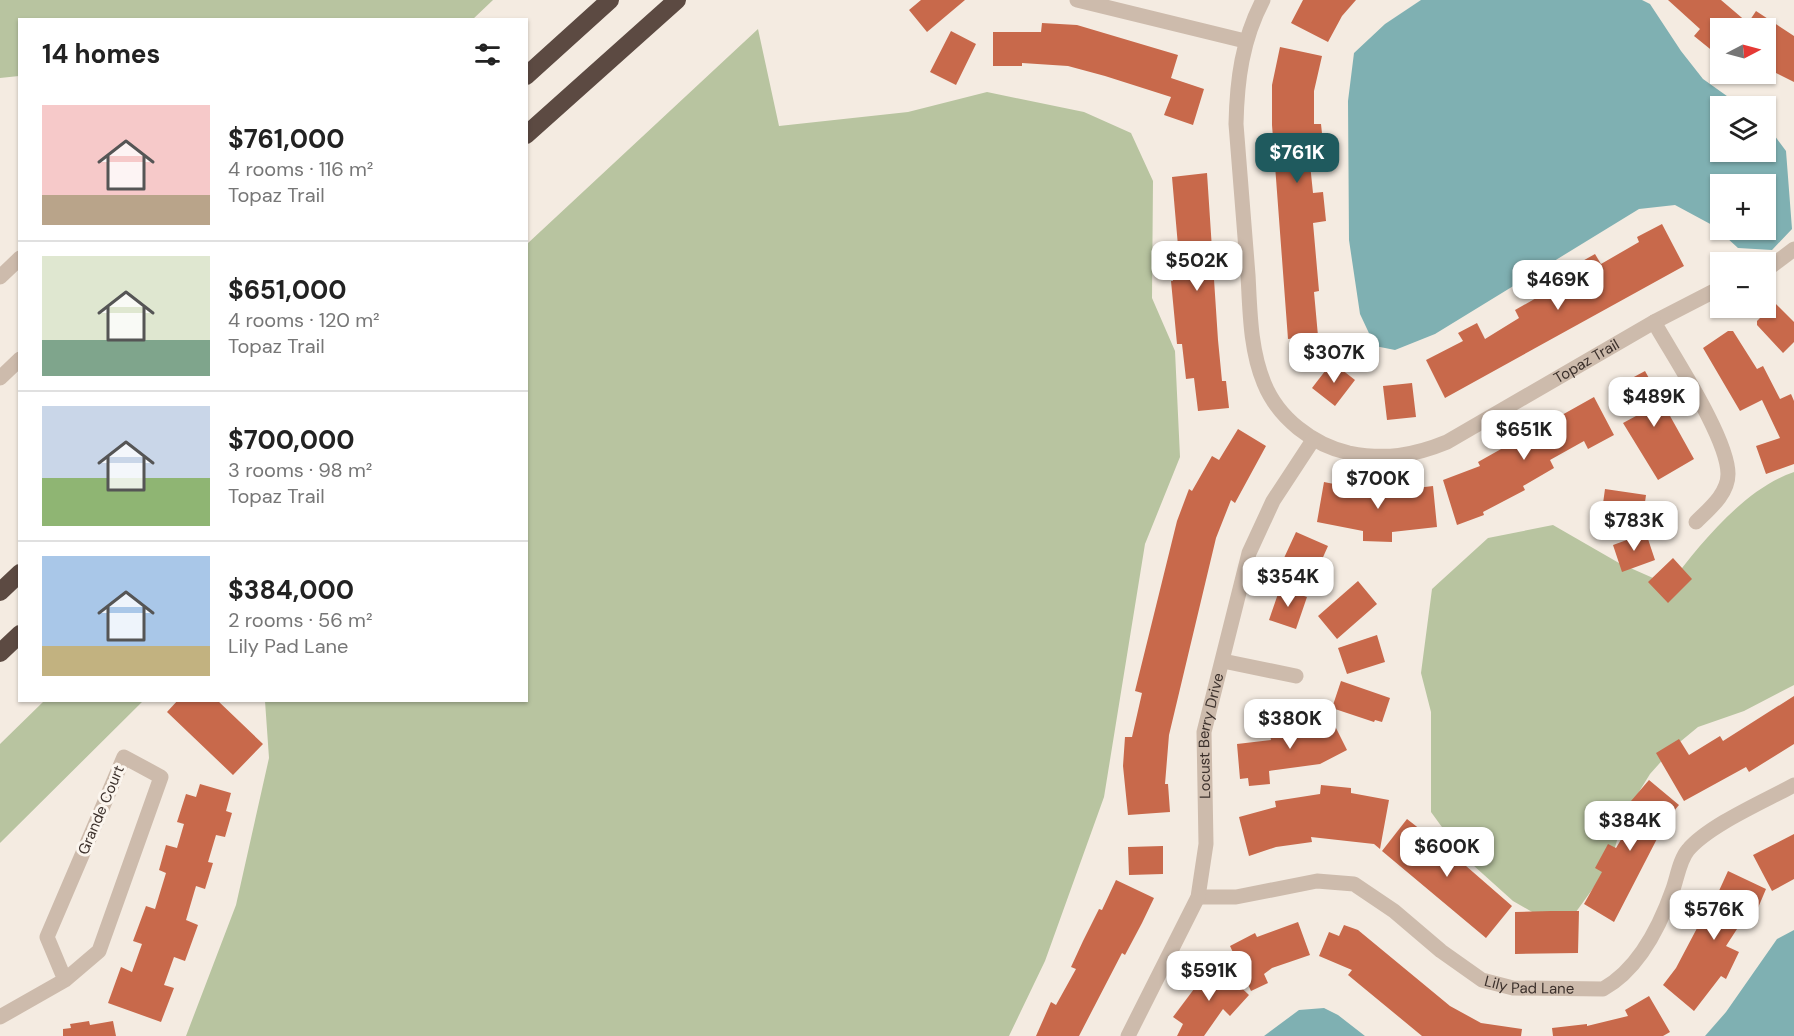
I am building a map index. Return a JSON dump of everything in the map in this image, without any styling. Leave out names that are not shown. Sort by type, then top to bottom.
[{"type":"highway","points":[[528,74],[610,0]]},
{"type":"highway","points":[[528,133],[677,0]]},
{"type":"highway","points":[[0,592],[18,575]]},
{"type":"highway","points":[[0,653],[18,636]]},
{"type":"street","points":[[1077,0],[1245,41]]},
{"type":"street","name":"Topaz Trail","points":[[1263,0],[1245,41],[1239,70],[1236,124],[1253,348],[1264,386],[1293,423],[1312,440],[1330,448],[1379,458],[1399,457],[1431,449],[1654,322],[1710,293]]},
{"type":"street","points":[[1776,262],[1794,249]]},
{"type":"street","points":[[0,277],[18,260]]},
{"type":"street","points":[[1654,322],[1723,445],[1728,475],[1726,483],[1720,498],[1696,522]]},
{"type":"street","points":[[0,378],[18,361]]},
{"type":"street","name":"Locust Berry Drive","points":[[1128,1036],[1198,897],[1206,844],[1204,732],[1249,553],[1273,501],[1312,440]]},
{"type":"street","points":[[1223,661],[1296,676]]},
{"type":"street","name":"Grande Court","points":[[0,1017],[65,980],[99,951],[161,777],[124,757],[47,937],[65,980]]},
{"type":"street","name":"Lily Pad Lane","points":[[1198,897],[1236,897],[1317,881],[1354,884],[1394,911],[1441,951],[1482,980],[1514,988],[1603,989],[1616,981],[1646,947],[1669,902],[1687,851],[1713,830],[1794,785]]},
{"type":"green space","points":[[0,0],[493,0],[474,18],[18,18],[18,76],[0,78]]},
{"type":"green space","points":[[758,29],[779,126],[908,112],[987,92],[1084,112],[1131,133],[1153,181],[1152,298],[1175,351],[1180,457],[1145,544],[1104,797],[1045,961],[1009,1036],[186,1036],[236,905],[269,758],[265,702],[528,702],[528,243]]},
{"type":"green space","points":[[1794,472],[1794,685],[1744,711],[1698,727],[1675,746],[1650,774],[1624,816],[1610,865],[1573,916],[1546,920],[1513,901],[1463,856],[1431,812],[1431,712],[1421,673],[1432,589],[1488,538],[1553,525],[1619,563],[1669,585],[1709,536],[1741,504],[1776,480]]},
{"type":"green space","points":[[43,702],[142,702],[0,843],[0,744]]},
{"type":"water","points":[[1421,0],[1642,0],[1650,4],[1681,51],[1703,79],[1727,96],[1710,96],[1710,162],[1776,162],[1776,138],[1786,151],[1792,229],[1772,250],[1738,248],[1729,240],[1776,240],[1776,174],[1710,174],[1710,224],[1675,205],[1639,209],[1435,334],[1395,350],[1375,346],[1360,314],[1349,240],[1348,101],[1354,53],[1385,24]]},
{"type":"water","points":[[1794,930],[1794,1036],[1705,1036],[1726,1012],[1777,939]]},
{"type":"water","points":[[1324,1008],[1338,1015],[1365,1036],[1264,1036],[1299,1010]]},
{"type":"building","points":[[921,0],[965,0],[927,32],[909,10]]},
{"type":"building","points":[[1303,0],[1356,0],[1342,16],[1328,42],[1291,23]]},
{"type":"building","points":[[1668,0],[1721,0],[1742,18],[1710,18],[1710,49],[1694,36],[1700,29]]},
{"type":"building","points":[[1756,11],[1767,18],[1751,18]]},
{"type":"building","points":[[1042,23],[1077,25],[1178,55],[1171,78],[1204,89],[1193,125],[1164,115],[1171,97],[1105,76],[1068,66],[1022,63],[1022,66],[993,66],[993,32],[1041,32]]},
{"type":"building","points":[[1776,24],[1794,36],[1794,82],[1776,73]]},
{"type":"building","points":[[951,31],[976,44],[956,85],[930,72]]},
{"type":"building","points":[[1280,47],[1322,56],[1314,91],[1314,124],[1321,124],[1324,152],[1309,154],[1313,193],[1323,192],[1326,221],[1313,223],[1319,291],[1314,292],[1318,336],[1288,339],[1272,125],[1272,85]]},
{"type":"building","points":[[1207,173],[1218,340],[1222,381],[1226,381],[1229,408],[1198,411],[1194,378],[1186,379],[1182,344],[1177,344],[1171,281],[1173,281],[1170,246],[1178,246],[1172,177]]},
{"type":"building","points":[[1662,224],[1684,266],[1445,398],[1426,360],[1463,341],[1458,333],[1477,323],[1485,339],[1519,318],[1515,310],[1575,276],[1570,268],[1595,254],[1601,264],[1639,242],[1637,237]]},
{"type":"building","points":[[1776,304],[1794,322],[1794,342],[1783,353],[1757,325],[1760,318],[1776,318]]},
{"type":"building","points":[[1728,331],[1733,331],[1757,369],[1763,366],[1780,399],[1791,394],[1794,401],[1794,464],[1766,474],[1756,446],[1780,438],[1762,400],[1740,411],[1703,348]]},
{"type":"building","points":[[1332,362],[1355,380],[1335,406],[1312,388]]},
{"type":"building","points":[[1645,371],[1694,459],[1658,480],[1623,423],[1636,416],[1619,385]]},
{"type":"building","points":[[1412,383],[1416,417],[1387,420],[1383,386]]},
{"type":"building","points":[[1594,397],[1614,435],[1588,449],[1584,441],[1550,460],[1554,468],[1523,486],[1525,490],[1483,512],[1484,515],[1457,525],[1443,480],[1480,466],[1478,462]]},
{"type":"building","points":[[1238,429],[1266,446],[1235,503],[1231,500],[1216,538],[1169,735],[1165,784],[1168,784],[1170,812],[1128,815],[1123,766],[1125,737],[1132,737],[1142,693],[1135,691],[1177,521],[1189,489],[1192,491],[1212,456],[1219,460]]},
{"type":"building","points":[[1324,482],[1359,489],[1400,490],[1433,486],[1437,527],[1392,532],[1392,542],[1363,541],[1363,531],[1317,522]]},
{"type":"building","points":[[1605,489],[1646,495],[1642,524],[1601,518]]},
{"type":"building","points":[[1296,532],[1328,546],[1316,573],[1284,558]]},
{"type":"building","points":[[1646,533],[1655,560],[1622,572],[1613,545]]},
{"type":"building","points":[[1673,558],[1692,579],[1668,603],[1648,582]]},
{"type":"building","points":[[1358,581],[1377,604],[1337,639],[1318,616]]},
{"type":"building","points":[[1280,588],[1307,597],[1296,629],[1269,620]]},
{"type":"building","points":[[1377,635],[1385,662],[1347,674],[1338,648]]},
{"type":"building","points":[[1341,681],[1390,698],[1382,722],[1375,720],[1374,722],[1332,708]]},
{"type":"building","points":[[1794,696],[1794,744],[1749,772],[1746,767],[1684,801],[1656,753],[1679,739],[1689,755],[1720,736],[1723,741]]},
{"type":"building","points":[[176,702],[219,702],[263,744],[233,775],[167,712]]},
{"type":"building","points":[[1329,714],[1347,750],[1320,764],[1269,771],[1270,784],[1249,786],[1248,778],[1240,779],[1237,744],[1271,740],[1269,730],[1308,724]]},
{"type":"building","points":[[1649,780],[1679,805],[1657,831],[1660,833],[1614,922],[1584,904],[1602,872],[1595,868],[1608,844],[1616,848],[1640,808],[1631,801]]},
{"type":"building","points":[[200,784],[231,793],[226,811],[232,813],[225,837],[216,835],[208,862],[213,863],[205,889],[196,886],[186,920],[198,925],[185,961],[174,957],[164,985],[174,988],[161,1022],[108,1003],[121,967],[132,972],[142,944],[133,941],[146,906],[155,909],[166,873],[159,870],[166,845],[177,848],[184,824],[177,822],[186,794],[196,797]]},
{"type":"building","points":[[1321,785],[1351,788],[1351,793],[1389,800],[1380,849],[1374,844],[1311,837],[1312,842],[1276,847],[1249,856],[1239,817],[1276,807],[1275,801],[1320,794]]},
{"type":"building","points":[[1407,819],[1512,906],[1486,938],[1382,851]]},
{"type":"building","points":[[1794,834],[1794,879],[1772,891],[1753,855]]},
{"type":"building","points":[[1163,846],[1163,874],[1129,875],[1128,847]]},
{"type":"building","points":[[1728,871],[1766,889],[1755,915],[1748,912],[1726,946],[1739,952],[1726,979],[1721,976],[1694,1011],[1663,985],[1676,968],[1705,913],[1708,915]]},
{"type":"building","points":[[1116,880],[1154,898],[1142,923],[1125,955],[1122,953],[1079,1036],[1036,1036],[1051,1002],[1056,1005],[1076,969],[1071,967]]},
{"type":"building","points":[[1579,911],[1578,953],[1515,954],[1515,912]]},
{"type":"building","points":[[1298,922],[1310,955],[1272,968],[1264,974],[1268,983],[1251,991],[1230,946],[1255,933],[1257,937]]},
{"type":"building","points":[[1344,925],[1358,930],[1450,1006],[1481,1023],[1522,1029],[1521,1036],[1422,1036],[1348,975],[1352,970],[1319,956],[1329,932],[1339,936]]},
{"type":"building","points":[[1214,962],[1249,995],[1230,1016],[1223,1009],[1204,1036],[1177,1036],[1183,1024],[1173,1017],[1197,985],[1195,982]]},
{"type":"building","points":[[1649,996],[1670,1032],[1663,1036],[1553,1036],[1552,1028],[1587,1024],[1587,1026],[1628,1016],[1625,1010]]},
{"type":"building","points":[[89,1021],[90,1025],[113,1021],[116,1036],[63,1036],[63,1029],[71,1028],[70,1024]]}]
